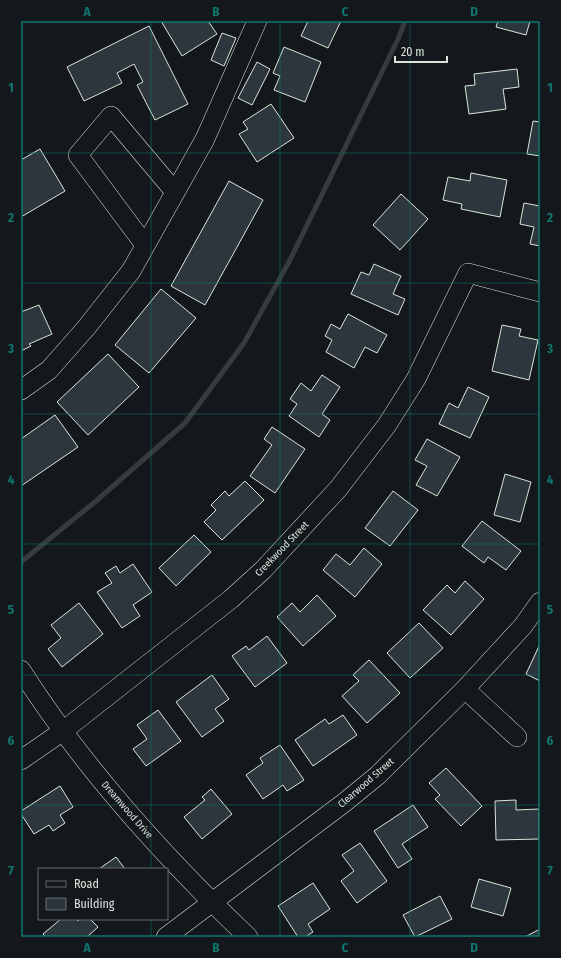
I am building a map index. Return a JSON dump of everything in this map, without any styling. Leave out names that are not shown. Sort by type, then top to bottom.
[{"type":"street","points":[[21,390],[49,370],[86,328],[131,271],[205,139],[257,21]]},
{"type":"street","points":[[145,246],[78,154],[110,116],[175,192]]},
{"type":"street","name":"Creekwood Street","points":[[21,760],[63,731],[231,599],[264,570],[338,489],[387,425],[416,379],[468,273],[540,292]]},
{"type":"street","name":"Clearwood Street","points":[[166,937],[346,802],[373,779],[465,689],[522,626],[540,602]]},
{"type":"street","name":"Dreamwood Drive","points":[[21,670],[41,702],[78,752],[143,828],[212,903],[248,937]]},
{"type":"street","points":[[465,689],[516,738]]},
{"type":"building","points":[[161,21],[208,21],[217,34],[182,56]]},
{"type":"building","points":[[308,21],[341,21],[328,48],[301,36]]},
{"type":"building","points":[[498,21],[530,21],[526,35],[496,27]]},
{"type":"building","points":[[149,26],[188,104],[155,120],[137,85],[143,82],[134,64],[117,73],[122,83],[84,101],[67,67]]},
{"type":"building","points":[[222,33],[236,38],[224,66],[211,60]]},
{"type":"building","points":[[284,47],[321,62],[305,102],[274,90],[280,76],[273,73]]},
{"type":"building","points":[[257,62],[270,69],[252,105],[238,98]]},
{"type":"building","points":[[517,69],[519,87],[503,89],[506,109],[469,114],[465,86],[475,85],[474,74]]},
{"type":"building","points":[[271,104],[294,138],[257,162],[239,134],[248,129],[243,122]]},
{"type":"building","points":[[533,121],[540,122],[540,156],[527,154]]},
{"type":"building","points":[[40,149],[65,191],[21,217],[21,160]]},
{"type":"building","points":[[471,173],[507,180],[500,217],[461,209],[462,204],[443,200],[448,177],[470,181]]},
{"type":"building","points":[[229,181],[263,200],[205,305],[171,286]]},
{"type":"building","points":[[401,194],[428,219],[400,250],[373,225]]},
{"type":"building","points":[[524,203],[540,206],[540,246],[530,244],[534,227],[520,224]]},
{"type":"building","points":[[374,264],[401,276],[393,294],[405,299],[398,315],[351,294],[361,272],[369,275]]},
{"type":"building","points":[[161,289],[196,318],[149,373],[115,345]]},
{"type":"building","points":[[39,305],[52,334],[29,344],[31,346],[21,351],[21,312]]},
{"type":"building","points":[[348,314],[387,335],[377,353],[365,347],[354,368],[326,352],[332,340],[325,336],[331,324],[340,329]]},
{"type":"building","points":[[502,325],[521,329],[519,336],[538,340],[529,380],[492,371]]},
{"type":"building","points":[[108,354],[139,387],[88,435],[57,402]]},
{"type":"building","points":[[322,375],[340,387],[322,414],[330,420],[319,437],[289,416],[297,404],[290,399],[301,383],[311,391]]},
{"type":"building","points":[[468,387],[489,397],[470,438],[439,424],[449,403],[458,408]]},
{"type":"building","points":[[55,415],[78,447],[21,486],[21,439]]},
{"type":"building","points":[[272,427],[305,449],[275,493],[250,476],[272,445],[264,439]]},
{"type":"building","points":[[427,439],[460,457],[437,496],[416,485],[427,466],[415,460]]},
{"type":"building","points":[[505,474],[531,482],[520,522],[494,515]]},
{"type":"building","points":[[245,481],[264,500],[222,540],[204,522],[216,510],[211,505],[225,491],[229,496]]},
{"type":"building","points":[[393,491],[418,510],[390,546],[365,528]]},
{"type":"building","points":[[482,521],[521,551],[506,570],[488,557],[484,563],[462,546]]},
{"type":"building","points":[[194,535],[211,552],[176,586],[159,568]]},
{"type":"building","points":[[364,548],[382,564],[355,597],[323,570],[336,554],[350,565]]},
{"type":"building","points":[[133,564],[152,592],[133,605],[140,616],[122,628],[97,592],[112,583],[105,573],[116,566],[120,573]]},
{"type":"building","points":[[465,581],[484,599],[451,635],[423,610],[447,585],[455,593]]},
{"type":"building","points":[[317,595],[336,616],[303,646],[277,617],[292,603],[300,612]]},
{"type":"building","points":[[79,603],[103,634],[62,667],[48,649],[61,638],[51,625]]},
{"type":"building","points":[[419,623],[443,648],[410,678],[387,653]]},
{"type":"building","points":[[267,636],[287,663],[255,687],[232,656],[246,646],[249,650]]},
{"type":"building","points":[[540,644],[540,681],[526,674]]},
{"type":"building","points":[[369,660],[400,693],[367,723],[342,696],[359,681],[353,675]]},
{"type":"building","points":[[212,675],[229,699],[215,709],[224,721],[202,737],[176,702]]},
{"type":"building","points":[[158,710],[181,741],[146,766],[133,749],[147,739],[137,725]]},
{"type":"building","points":[[343,715],[357,735],[313,766],[295,740],[325,719],[329,724]]},
{"type":"building","points":[[280,745],[304,780],[287,791],[283,785],[263,799],[246,775],[263,763],[260,758]]},
{"type":"building","points":[[446,768],[482,806],[461,826],[435,799],[440,795],[429,783]]},
{"type":"building","points":[[60,786],[73,807],[60,815],[65,823],[53,831],[49,825],[34,834],[21,814],[21,811]]},
{"type":"building","points":[[211,789],[232,814],[202,839],[184,817],[205,800],[202,797]]},
{"type":"building","points":[[516,800],[516,810],[539,809],[539,839],[496,840],[495,801]]},
{"type":"building","points":[[413,805],[428,827],[402,844],[412,859],[398,868],[374,831]]},
{"type":"building","points":[[360,843],[387,881],[357,903],[341,881],[354,871],[342,855]]},
{"type":"building","points":[[116,857],[124,868],[100,868]]},
{"type":"building","points":[[479,879],[511,888],[503,916],[471,907]]},
{"type":"building","points":[[313,883],[330,909],[308,924],[313,932],[305,937],[298,937],[278,906]]},
{"type":"building","points":[[440,896],[452,919],[415,937],[403,915]]},
{"type":"building","points":[[60,920],[91,920],[98,927],[87,937],[46,937],[43,934]]},
{"type":"building","points":[[540,929],[540,937],[525,937]]},
{"type":"waterway","points":[[21,562],[96,501],[185,423],[244,343],[290,260],[399,37],[405,21]]}]
